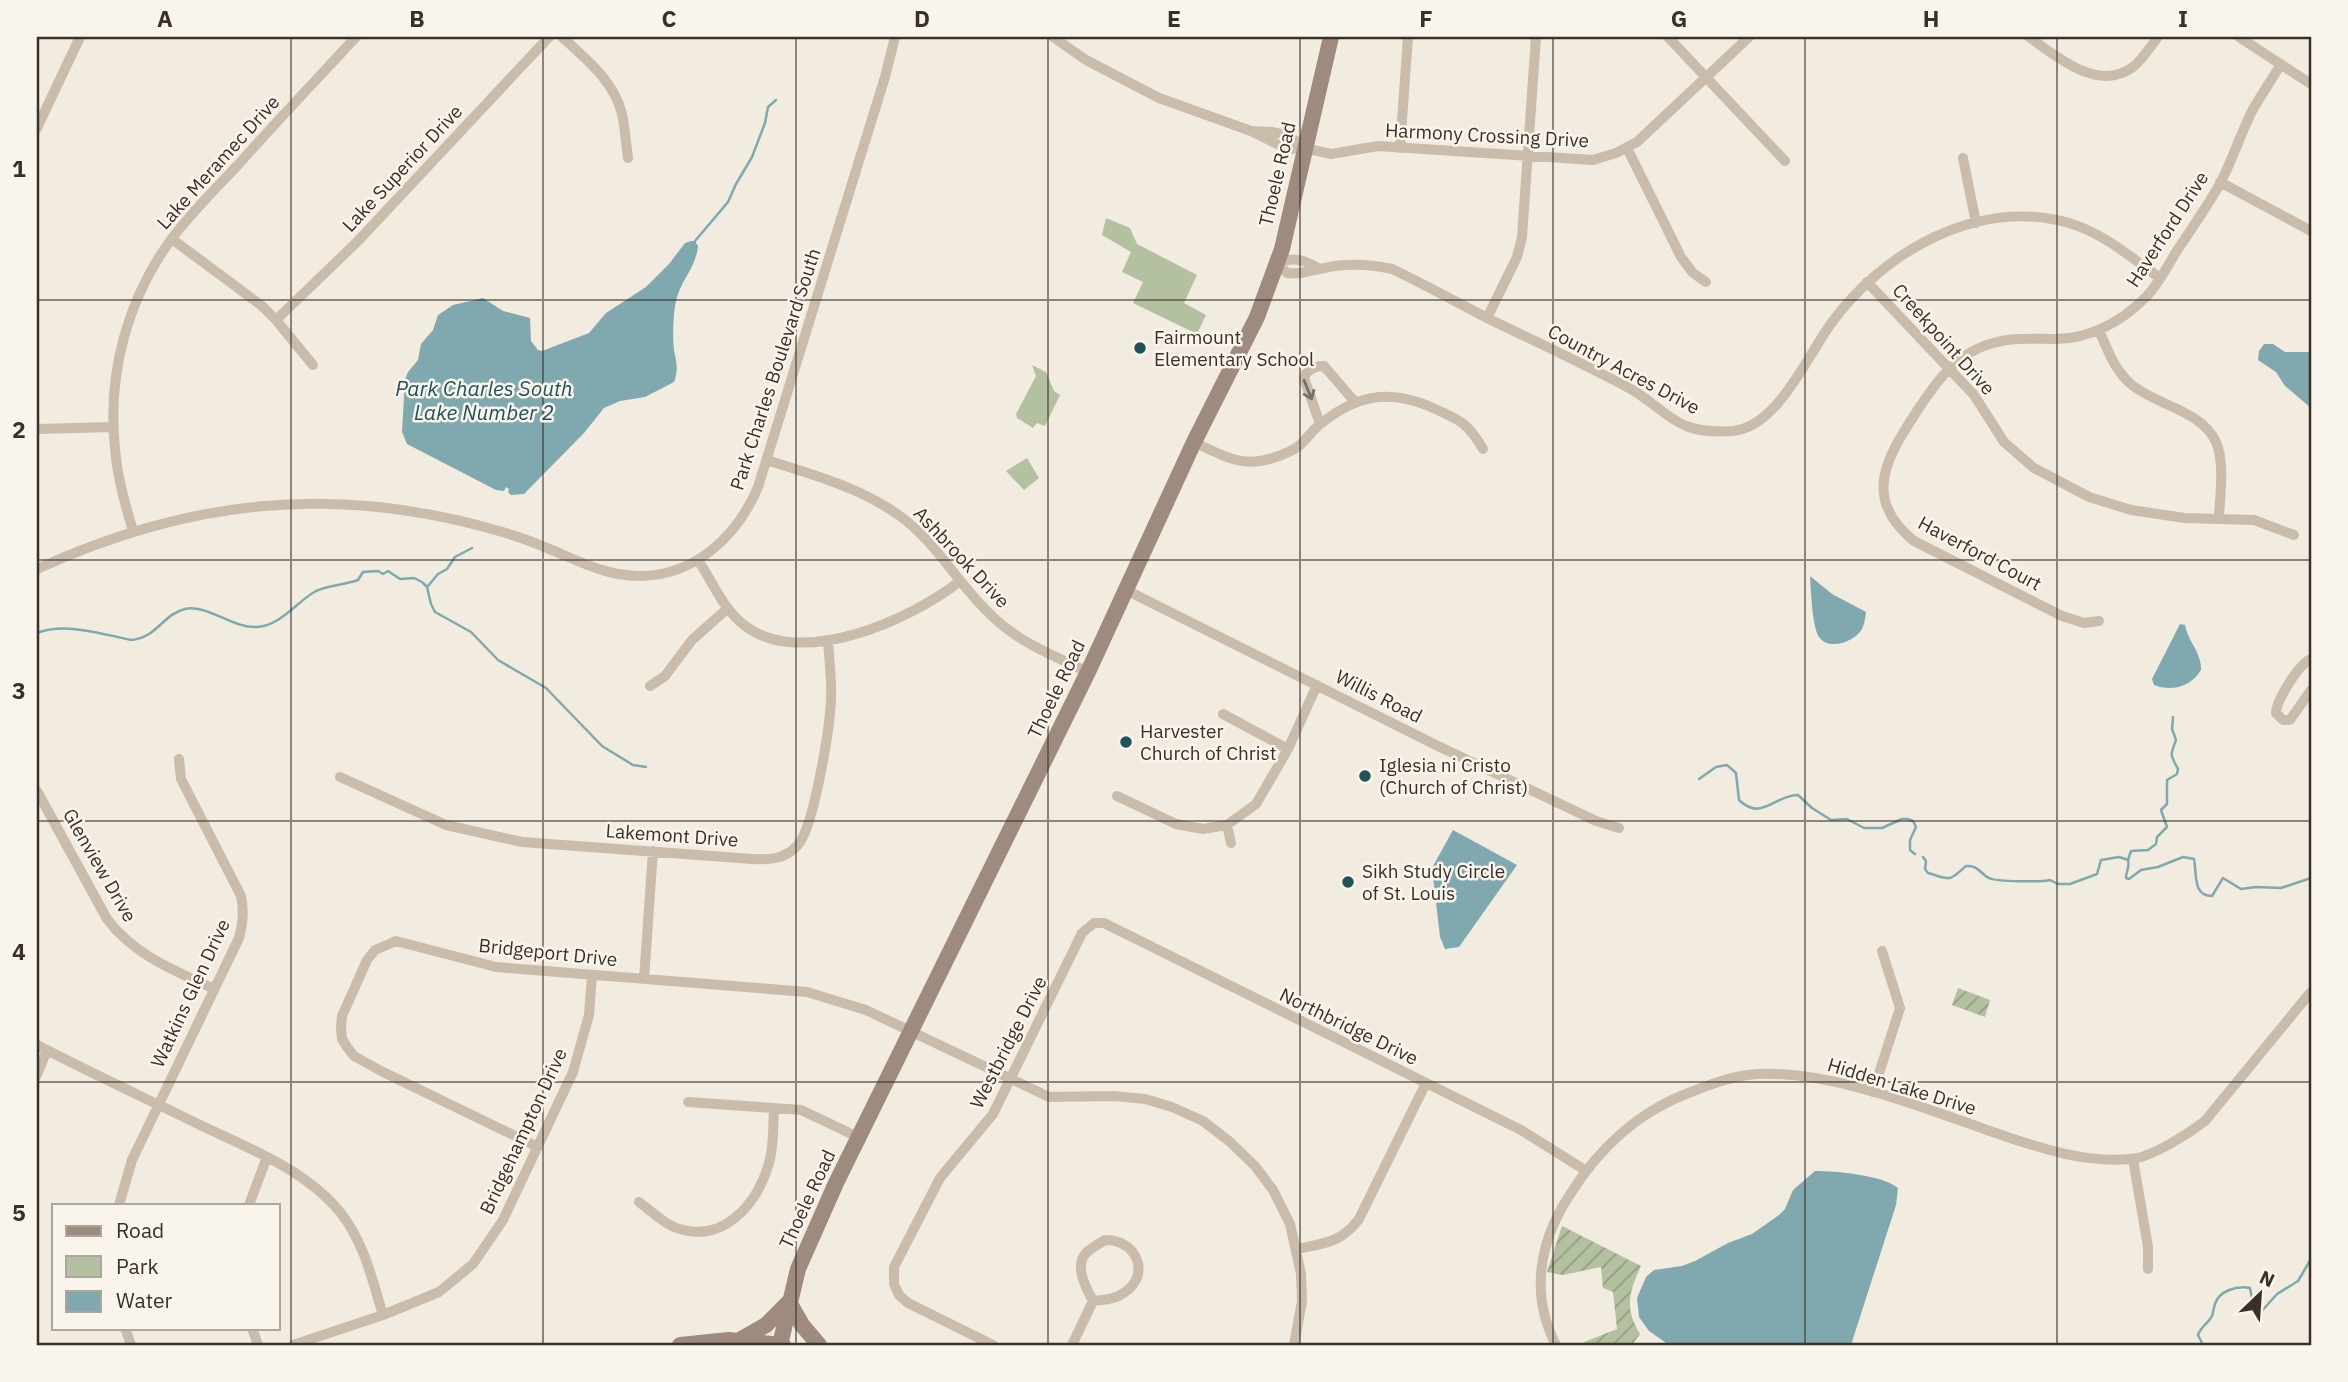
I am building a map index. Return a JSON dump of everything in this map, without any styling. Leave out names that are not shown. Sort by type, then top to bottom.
[{"type":"main road","name":"Thoele Road","points":[[782,1345],[798,1269],[858,1137],[1088,672],[1195,442],[1257,317],[1277,263],[1331,37]]},
{"type":"main road","points":[[740,1340],[766,1325],[789,1302],[802,1325],[819,1345]]},
{"type":"main road","points":[[680,1345],[740,1340],[782,1345]]},
{"type":"street","points":[[37,128],[80,37]]},
{"type":"street","name":"Lake Meramec Drive","points":[[133,531],[119,477],[113,427],[115,382],[124,337],[143,286],[187,219],[356,37]]},
{"type":"street","name":"Lake Superior Drive","points":[[276,320],[357,242],[548,37]]},
{"type":"street","points":[[562,37],[612,88],[622,115],[628,158]]},
{"type":"street","name":"Park Charles Boulevard South","points":[[37,569],[133,531],[197,515],[278,504],[350,504],[409,510],[522,538],[592,568],[613,574],[655,575],[698,560],[727,538],[745,514],[766,460],[886,77],[895,37]]},
{"type":"street","name":"Harmony Crossing Drive","points":[[1053,37],[1086,60],[1134,86],[1189,110],[1251,131],[1287,149],[1304,148],[1331,154],[1378,146],[1593,160],[1627,148],[1647,134],[1749,37]]},
{"type":"street","points":[[1400,148],[1408,37]]},
{"type":"street","points":[[1488,318],[1520,250],[1536,37]]},
{"type":"street","points":[[1668,37],[1786,161]]},
{"type":"street","points":[[2029,37],[2081,71],[2104,76],[2131,69],[2158,37]]},
{"type":"street","points":[[2239,37],[2311,84]]},
{"type":"street","name":"Haverford Drive","points":[[1949,369],[1976,349],[2007,338],[2058,339],[2099,330],[2115,322],[2149,295],[2220,182],[2254,108],[2281,64]]},
{"type":"street","points":[[1627,148],[1681,257],[1693,273],[1706,282]]},
{"type":"street","points":[[1963,158],[1976,223]]},
{"type":"street","points":[[2220,182],[2311,231]]},
{"type":"street","name":"Country Acres Drive","points":[[1277,263],[1287,273],[1307,274],[1320,269],[1358,264],[1392,270],[1629,388],[1678,422],[1698,429],[1734,430],[1746,429],[1756,424],[1779,402],[1831,324],[1867,282],[1913,247],[1942,234],[1976,223],[2025,218],[2052,220],[2070,224],[2100,237],[2160,278]]},
{"type":"street","points":[[172,239],[250,296],[276,320],[313,365]]},
{"type":"street","name":"Creekpoint Drive","points":[[1867,282],[1974,395],[2004,442],[2034,468],[2089,496],[2131,510],[2185,518],[2254,520],[2294,535]]},
{"type":"street","points":[[2099,330],[2112,361],[2133,385],[2200,422],[2212,436],[2218,452],[2219,517]]},
{"type":"street","points":[[1320,424],[1304,378],[1315,366],[1324,366],[1355,402]]},
{"type":"street","name":"Haverford Court","points":[[1949,369],[1930,391],[1889,454],[1883,483],[1890,513],[1905,533],[1928,548],[2062,616],[2084,623],[2099,621]]},
{"type":"street","points":[[1195,442],[1230,458],[1259,461],[1299,447],[1320,424],[1344,407],[1382,396],[1397,396],[1423,404],[1468,425],[1483,449]]},
{"type":"street","points":[[37,429],[113,427]]},
{"type":"street","name":"Ashbrook Drive","points":[[766,460],[842,485],[882,504],[919,532],[990,615],[1004,627],[1021,639],[1088,672]]},
{"type":"street","points":[[698,560],[728,608],[743,625],[783,642],[828,640],[864,632],[923,607],[960,581]]},
{"type":"street","name":"Willis Road","points":[[1126,590],[1438,746],[1596,821],[1619,828]]},
{"type":"street","points":[[650,686],[665,676],[692,640],[728,608]]},
{"type":"street","name":"Lakemont Drive","points":[[340,777],[446,825],[522,842],[767,859],[789,853],[803,840],[810,819],[828,726],[831,680],[828,640]]},
{"type":"street","points":[[2310,694],[2290,720],[2283,720],[2276,713],[2278,703],[2303,663],[2311,659]]},
{"type":"street","points":[[1117,796],[1176,824],[1203,829],[1227,825],[1256,804],[1288,748],[1317,685]]},
{"type":"street","points":[[1223,715],[1288,748]]},
{"type":"street","name":"Watkins Glen Drive","points":[[119,1204],[132,1160],[157,1104],[239,938],[244,911],[234,881],[181,779],[179,759]]},
{"type":"street","name":"Glenview Drive","points":[[37,791],[107,919],[118,934],[146,956],[214,989]]},
{"type":"street","points":[[1227,825],[1231,843]]},
{"type":"street","points":[[644,979],[653,851]]},
{"type":"street","name":"Westbridge Drive","points":[[993,1345],[908,1303],[899,1295],[894,1284],[894,1267],[940,1178],[993,1114],[1082,933],[1094,923]]},
{"type":"street","name":"Northbridge Drive","points":[[1094,923],[1104,923],[1521,1130],[1585,1170]]},
{"type":"street","name":"Bridgeport Drive","points":[[538,1147],[354,1056],[342,1039],[342,1016],[367,960],[375,950],[396,942],[496,967],[807,992],[846,1003],[1049,1097],[1114,1096],[1145,1099],[1172,1107],[1203,1121],[1229,1140],[1273,1190],[1290,1224],[1301,1274],[1302,1301],[1294,1345]]},
{"type":"street","points":[[1873,1092],[1900,1008],[1882,951]]},
{"type":"street","name":"Bridgehampton Drive","points":[[293,1345],[383,1315],[439,1292],[473,1264],[503,1220],[564,1094],[580,1052],[589,1015],[592,975]]},
{"type":"street","name":"Hidden Lake Drive","points":[[1556,1345],[1540,1294],[1545,1242],[1563,1205],[1585,1170],[1627,1128],[1674,1098],[1723,1080],[1769,1074],[1812,1077],[1873,1092],[2087,1160],[2133,1160],[2188,1134],[2204,1121],[2310,993]]},
{"type":"street","points":[[37,1075],[42,1048],[267,1157],[306,1180],[325,1196],[344,1218],[364,1251],[383,1315]]},
{"type":"street","points":[[1297,1249],[1337,1240],[1355,1225],[1426,1083]]},
{"type":"street","points":[[688,1102],[801,1110],[858,1137]]},
{"type":"street","points":[[639,1202],[671,1226],[687,1231],[716,1230],[728,1224],[752,1199],[764,1177],[769,1161],[774,1109]]},
{"type":"street","points":[[248,1204],[267,1157]]},
{"type":"street","points":[[2133,1160],[2148,1247],[2148,1269]]},
{"type":"street","points":[[1105,1240],[1119,1240],[1133,1250],[1138,1268],[1135,1283],[1124,1294],[1109,1300],[1093,1301],[1080,1265],[1084,1254],[1105,1240]]},
{"type":"street","points":[[1072,1345],[1093,1301]]},
{"type":"green space","points":[[1106,218],[1130,228],[1137,244],[1197,275],[1184,303],[1206,315],[1197,334],[1133,303],[1143,282],[1122,272],[1131,252],[1102,235]]},
{"type":"green space","points":[[1032,365],[1046,372],[1054,391],[1060,395],[1045,426],[1037,423],[1033,428],[1017,418],[1016,414],[1036,376]]},
{"type":"green space","points":[[1027,458],[1039,478],[1024,490],[1006,471]]},
{"type":"green space","points":[[1958,988],[1990,1000],[1985,1017],[1952,1005]]},
{"type":"green space","points":[[1562,1226],[1641,1266],[1630,1300],[1632,1316],[1640,1334],[1632,1345],[1577,1345],[1617,1329],[1613,1292],[1603,1288],[1601,1267],[1563,1275],[1547,1272]]},
{"type":"water","name":"Park Charles South Lake Number 2","points":[[695,241],[698,246],[697,254],[678,294],[674,313],[673,344],[677,368],[674,382],[645,397],[620,401],[604,408],[584,433],[524,494],[511,495],[506,487],[504,491],[496,490],[407,444],[402,432],[405,380],[418,360],[421,344],[433,330],[438,315],[453,305],[483,298],[503,311],[530,318],[531,341],[542,351],[589,333],[606,313],[646,287],[685,243]]},
{"type":"water","points":[[2264,344],[2273,344],[2285,352],[2311,352],[2311,408],[2285,386],[2276,372],[2258,360],[2259,351]]},
{"type":"water","points":[[1810,576],[1832,594],[1866,612],[1862,629],[1855,637],[1833,644],[1819,637],[1813,617]]},
{"type":"water","points":[[2180,624],[2185,625],[2199,658],[2201,670],[2197,676],[2180,687],[2154,685],[2152,679]]},
{"type":"water","points":[[1453,830],[1517,865],[1459,947],[1445,949],[1440,937],[1432,868]]},
{"type":"water","points":[[1815,1171],[1870,1177],[1898,1188],[1896,1205],[1851,1345],[1669,1345],[1649,1331],[1639,1317],[1637,1298],[1646,1277],[1654,1270],[1695,1261],[1728,1243],[1752,1234],[1785,1209],[1793,1190]]},
{"type":"waterway","points":[[695,241],[728,202],[752,157],[768,107],[776,100]]},
{"type":"waterway","points":[[428,586],[438,574],[447,569],[455,557],[472,548]]},
{"type":"waterway","points":[[37,633],[71,629],[131,640],[154,631],[177,612],[193,608],[248,627],[257,627],[281,618],[316,591],[358,580],[363,572],[378,571],[383,574],[388,571],[400,579],[414,578],[422,582],[427,587],[435,612],[471,632],[498,660],[546,688],[602,746],[633,765],[646,767]]},
{"type":"waterway","points":[[2128,860],[2131,851],[2148,850],[2156,844],[2157,837],[2167,827],[2161,810],[2167,804],[2167,780],[2177,774],[2178,769],[2172,755],[2176,740],[2172,729],[2173,717]]},
{"type":"waterway","points":[[1699,779],[1716,767],[1727,765],[1736,773],[1739,800],[1747,806],[1761,808],[1798,795],[1831,820],[1847,819],[1864,828],[1882,828],[1902,819],[1913,821],[1916,827],[1910,840],[1910,850],[1915,854]]},
{"type":"waterway","points":[[1923,857],[1928,873],[1946,878],[1970,866],[1993,879],[2050,880],[2058,884],[2070,884],[2097,874],[2101,860],[2119,857],[2128,860],[2126,878],[2129,879],[2141,870],[2158,867],[2183,857],[2194,859],[2198,888],[2206,895],[2212,896],[2223,878],[2241,889],[2281,888],[2311,878]]},
{"type":"waterway","points":[[2203,1345],[2198,1335],[2212,1316],[2217,1299],[2224,1292],[2234,1288],[2250,1288],[2253,1305],[2261,1312],[2277,1294],[2298,1281],[2311,1259]]},
{"type":"place","name":"Fairmount Elementary School","points":[[1140,348]]},
{"type":"place","name":"Harvester Church of Christ","points":[[1126,742]]},
{"type":"place","name":"Iglesia ni Cristo (Church of Christ)","points":[[1365,776]]},
{"type":"place","name":"Sikh Study Circle of St. Louis","points":[[1348,882]]}]
